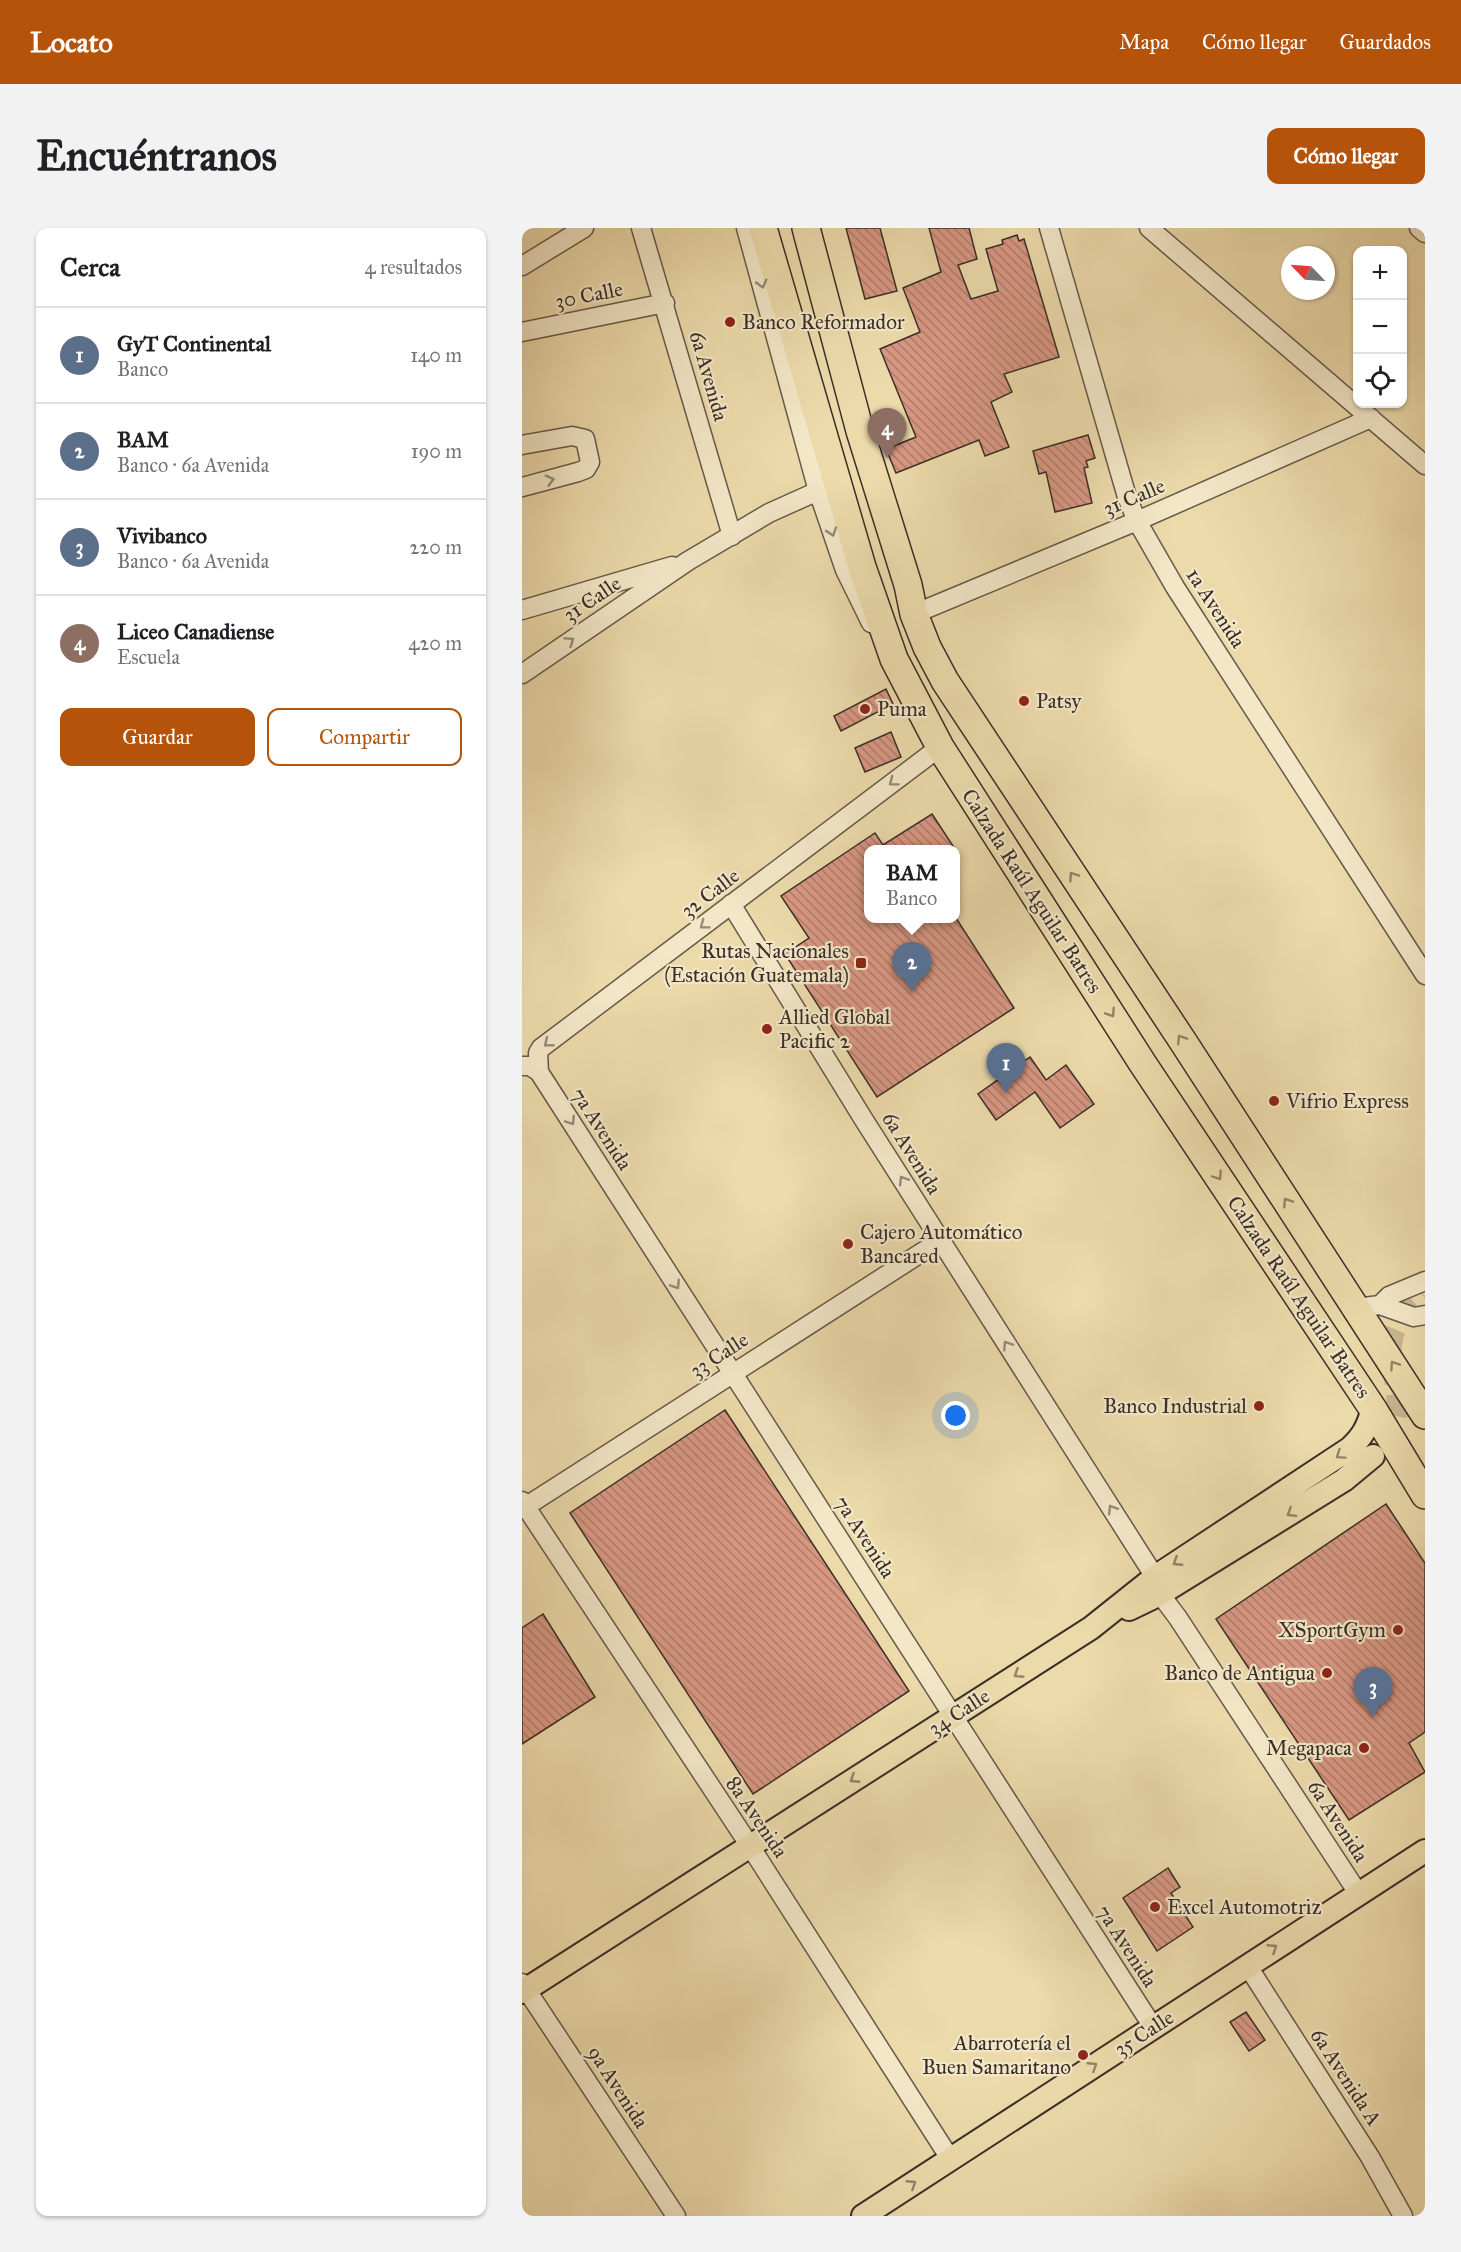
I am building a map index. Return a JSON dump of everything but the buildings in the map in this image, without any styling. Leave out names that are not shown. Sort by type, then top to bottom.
[{"type":"highway","name":"Calzada Raúl Aguilar Batres","points":[[763,228],[862,567],[894,658],[940,747],[1143,1064],[1373,1409],[1425,1495]]},
{"type":"highway","name":"Calzada Raúl Aguilar Batres","points":[[806,228],[860,431],[908,585],[914,614],[927,647],[945,681],[1184,1043],[1368,1306],[1425,1415]]},
{"type":"highway","points":[[808,385],[816,481]]},
{"type":"main road","name":"34 Calle","points":[[523,1988],[1158,1585],[1349,1449],[1367,1429],[1373,1409]]},
{"type":"main road","points":[[1158,1585],[1344,1480],[1373,1456]]},
{"type":"main road","name":"35 Calle","points":[[863,2216],[1425,1851]]},
{"type":"street","points":[[522,266],[584,228]]},
{"type":"street","name":"6a Avenida","points":[[641,228],[732,536]]},
{"type":"street","points":[[746,228],[816,481],[845,570],[878,637],[894,658]]},
{"type":"street","name":"1a Avenida","points":[[1049,228],[1113,453],[1137,521],[1175,588],[1425,975]]},
{"type":"street","points":[[1149,228],[1425,465]]},
{"type":"street","points":[[1419,228],[1425,234]]},
{"type":"street","name":"30 Calle","points":[[522,332],[665,303]]},
{"type":"street","name":"31 Calle","points":[[914,614],[1137,521],[1371,418]]},
{"type":"street","points":[[522,446],[572,436],[579,437],[585,439],[590,462],[586,470],[522,487]]},
{"type":"street","name":"31 Calle","points":[[522,674],[688,561],[769,513],[816,481]]},
{"type":"street","name":"31 Calle","points":[[522,610],[688,561]]},
{"type":"street","name":"32 Calle","points":[[530,1069],[541,1048],[940,747]]},
{"type":"street","name":"6a Avenida","points":[[731,904],[1178,1618],[1358,1893]]},
{"type":"street","name":"7a Avenida","points":[[530,1069],[733,1373],[1153,2027]]},
{"type":"street","name":"33 Calle","points":[[523,1505],[940,1240]]},
{"type":"street","points":[[1368,1306],[1421,1283]]},
{"type":"street","points":[[1421,1283],[1413,1290],[1413,1304],[1425,1314]]},
{"type":"street","points":[[1368,1306],[1414,1317],[1425,1314]]},
{"type":"street","name":"8a Avenida","points":[[523,1505],[750,1846],[951,2160]]},
{"type":"street","name":"6a Avenida A","points":[[1247,1965],[1370,2157],[1403,2216]]},
{"type":"street","name":"9a Avenida","points":[[523,1988],[676,2216]]},
{"type":"tunnel","points":[[1381,1445],[1393,1428],[1397,1406],[1391,1343],[1395,1328],[1406,1313],[1425,1296]]},
{"type":"place","name":"Banco Reformador","points":[[730,322]]},
{"type":"place","name":"Liceo Canadiense","points":[[887,458]]},
{"type":"place","name":"Patsy","points":[[1024,701]]},
{"type":"place","name":"Puma","points":[[865,709]]},
{"type":"place","name":"Rutas Nacionales (Estación Guatemala)","points":[[861,963]]},
{"type":"place","name":"BAM","points":[[912,992]]},
{"type":"place","name":"Allied Global Pacific 2","points":[[767,1029]]},
{"type":"place","name":"GyT Continental","points":[[1006,1093]]},
{"type":"place","name":"Vifrio Express","points":[[1274,1101]]},
{"type":"place","name":"Cajero Automático Bancared","points":[[848,1244]]},
{"type":"place","name":"Banco Industrial","points":[[1259,1406]]},
{"type":"place","name":"XSportGym","points":[[1398,1630]]},
{"type":"place","name":"Banco de Antigua","points":[[1327,1673]]},
{"type":"place","name":"Vivibanco","points":[[1373,1717]]},
{"type":"place","name":"Megapaca","points":[[1364,1748]]},
{"type":"place","name":"Excel Automotriz","points":[[1155,1907]]},
{"type":"place","name":"Abarrotería el Buen Samaritano","points":[[1083,2055]]}]
